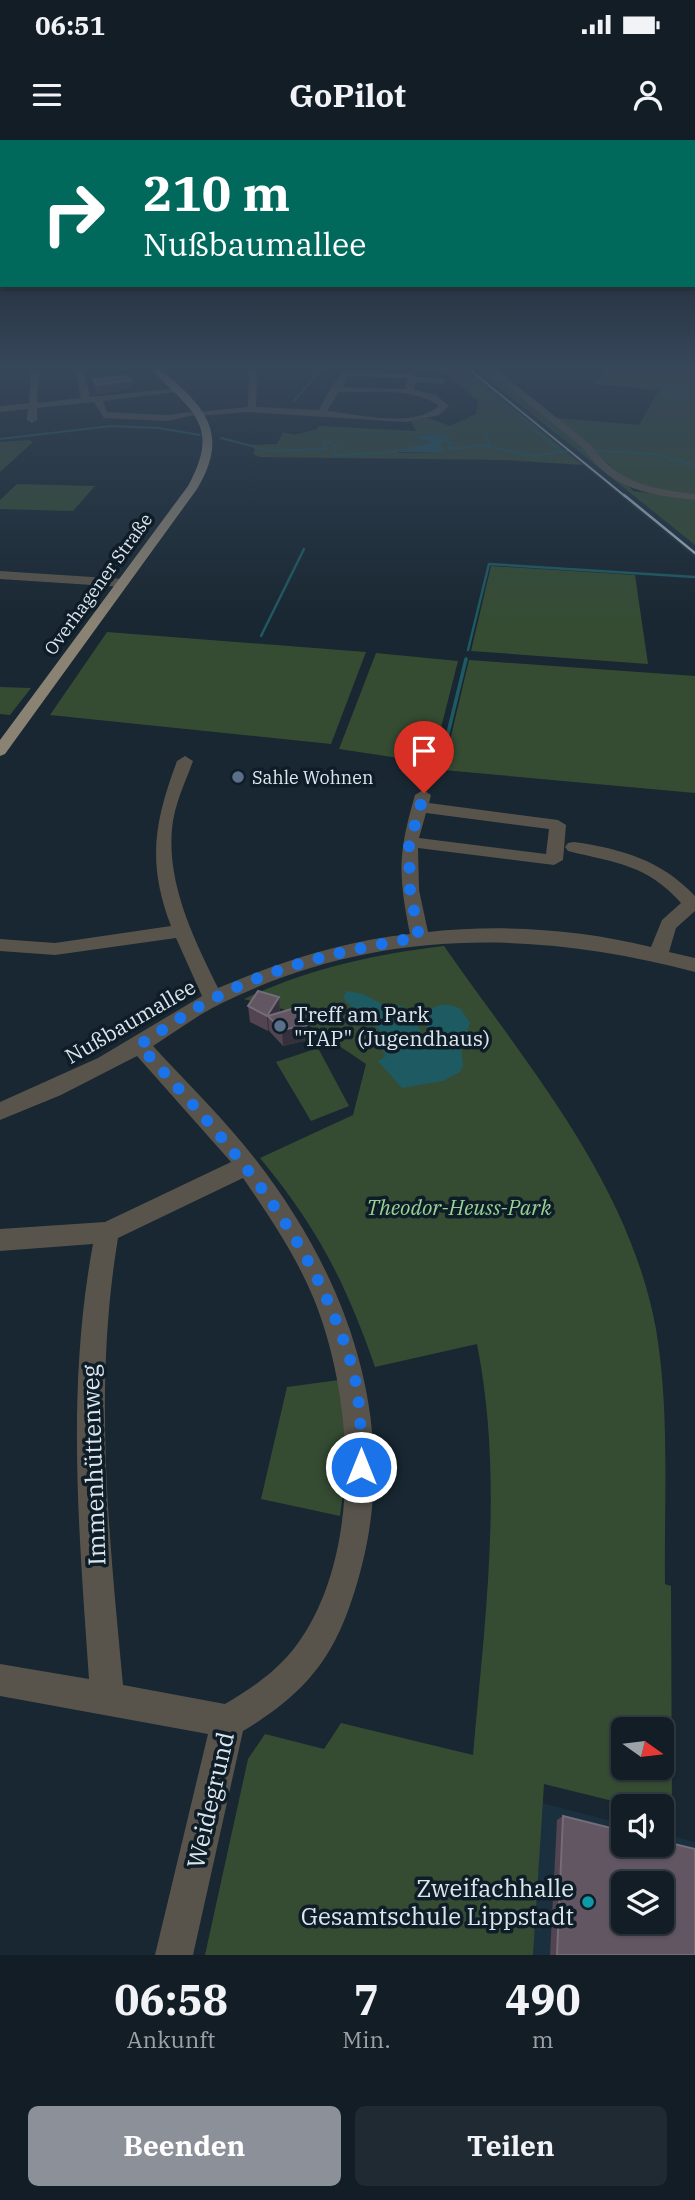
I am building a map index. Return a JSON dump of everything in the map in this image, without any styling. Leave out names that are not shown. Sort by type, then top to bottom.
[{"type":"main road","name":"Overhagener Straße","points":[[0,751],[203,472],[209,454]]},
{"type":"street","points":[[594,454],[630,487],[695,497]]},
{"type":"street","points":[[0,575],[122,583]]},
{"type":"street","points":[[186,761],[167,811],[164,832],[171,891],[182,931],[213,998]]},
{"type":"street","points":[[410,842],[554,860],[558,825],[422,800],[410,842],[410,890],[419,937]]},
{"type":"street","points":[[574,847],[616,853],[647,864],[674,883],[694,904],[672,917],[661,935],[659,954]]},
{"type":"street","points":[[0,945],[55,949],[182,931]]},
{"type":"street","name":"Nußbaumallee","points":[[0,1111],[42,1096],[139,1045],[213,998],[283,968],[354,949],[419,937],[522,933],[604,942],[695,965]]},
{"type":"street","name":"Weidegrund","points":[[139,1045],[247,1165],[301,1248],[323,1289],[353,1374],[360,1421],[361,1467],[357,1516],[345,1577],[331,1617],[311,1652],[275,1692],[228,1721],[174,1955]]},
{"type":"street","points":[[0,1240],[107,1232],[247,1165]]},
{"type":"street","name":"Immenhüttenweg","points":[[107,1232],[91,1314],[88,1357],[95,1529],[107,1698]]},
{"type":"street","points":[[0,1680],[228,1721]]},
{"type":"shaded area","points":[[569,454],[581,454],[695,545],[695,558]]},
{"type":"shaded area","points":[[347,991],[363,994],[384,1005],[402,1006],[412,1014],[423,1036],[429,1034],[424,1015],[432,1008],[451,1005],[461,1009],[470,1023],[461,1048],[463,1066],[460,1072],[443,1081],[402,1088],[378,1061],[386,1056],[377,1043],[379,1029],[347,1002],[343,997]]},
{"type":"shaded area","name":"Zweifachhalle Gesamtschule Lippstadt","points":[[542,1803],[611,1821],[611,1857],[674,1857],[674,1836],[695,1842],[695,1955],[533,1955]]},
{"type":"green space","points":[[0,454],[20,454],[0,472]]},
{"type":"green space","points":[[253,454],[569,454],[583,465],[504,460],[260,457]]},
{"type":"green space","points":[[581,454],[590,454],[634,491],[695,499],[695,545]]},
{"type":"green space","points":[[596,454],[695,454],[695,494],[635,487]]},
{"type":"green space","points":[[17,484],[95,486],[73,511],[0,509],[0,500]]},
{"type":"green space","points":[[491,566],[635,575],[648,664],[471,651]]},
{"type":"green space","points":[[107,632],[366,652],[331,744],[50,715]]},
{"type":"green space","points":[[376,653],[458,661],[432,763],[339,749]]},
{"type":"green space","points":[[469,660],[695,676],[695,793],[443,770]]},
{"type":"green space","points":[[0,687],[31,688],[10,715],[0,714]]},
{"type":"green space","name":"Theodor-Heuss-Park","points":[[444,946],[540,1081],[599,1175],[623,1224],[643,1275],[656,1329],[663,1392],[665,1584],[671,1586],[672,1717],[611,1717],[611,1780],[672,1780],[672,1794],[611,1794],[611,1801],[544,1784],[533,1955],[205,1955],[248,1759],[265,1734],[324,1749],[341,1723],[473,1755],[487,1600],[491,1498],[485,1395],[477,1344],[375,1367],[353,1309],[328,1257],[298,1208],[260,1158],[353,1115],[366,1064],[286,1010],[244,999],[292,979],[367,958]]},
{"type":"green space","points":[[318,1048],[349,1106],[311,1121],[276,1062]]},
{"type":"green space","points":[[339,1380],[346,1448],[340,1516],[261,1499],[287,1387]]},
{"type":"building","points":[[258,991],[279,997],[267,1016],[248,1006]]},
{"type":"building","points":[[295,1008],[307,1025],[282,1030],[268,1016]]},
{"type":"building","name":"Zweifachhalle Gesamtschule Lippstadt","points":[[563,1816],[611,1828],[611,1857],[674,1857],[674,1844],[695,1849],[695,1955],[557,1955]]},
{"type":"waterway","points":[[334,454],[361,454]]},
{"type":"waterway","points":[[523,454],[534,456],[549,454]]},
{"type":"waterway","points":[[648,454],[695,465]]},
{"type":"waterway","points":[[261,636],[304,549]]},
{"type":"waterway","points":[[468,650],[489,564],[695,577]]},
{"type":"waterway","points":[[440,766],[466,659]]},
{"type":"railway","points":[[573,454],[626,497]]},
{"type":"railway","points":[[624,495],[695,553]]},
{"type":"place","name":"Sahle Wohnen","points":[[238,777]]},
{"type":"place","name":"Treff am Park \"TAP\" (Jugendhaus)","points":[[280,1026]]},
{"type":"place","name":"Zweifachhalle Gesamtschule Lippstadt","points":[[588,1902]]},
{"type":"route","points":[[361,1467],[360,1421],[352,1366],[323,1289],[280,1213],[247,1165],[139,1045],[213,998],[283,968],[354,949],[419,937],[410,890],[409,845],[424,793]]}]
